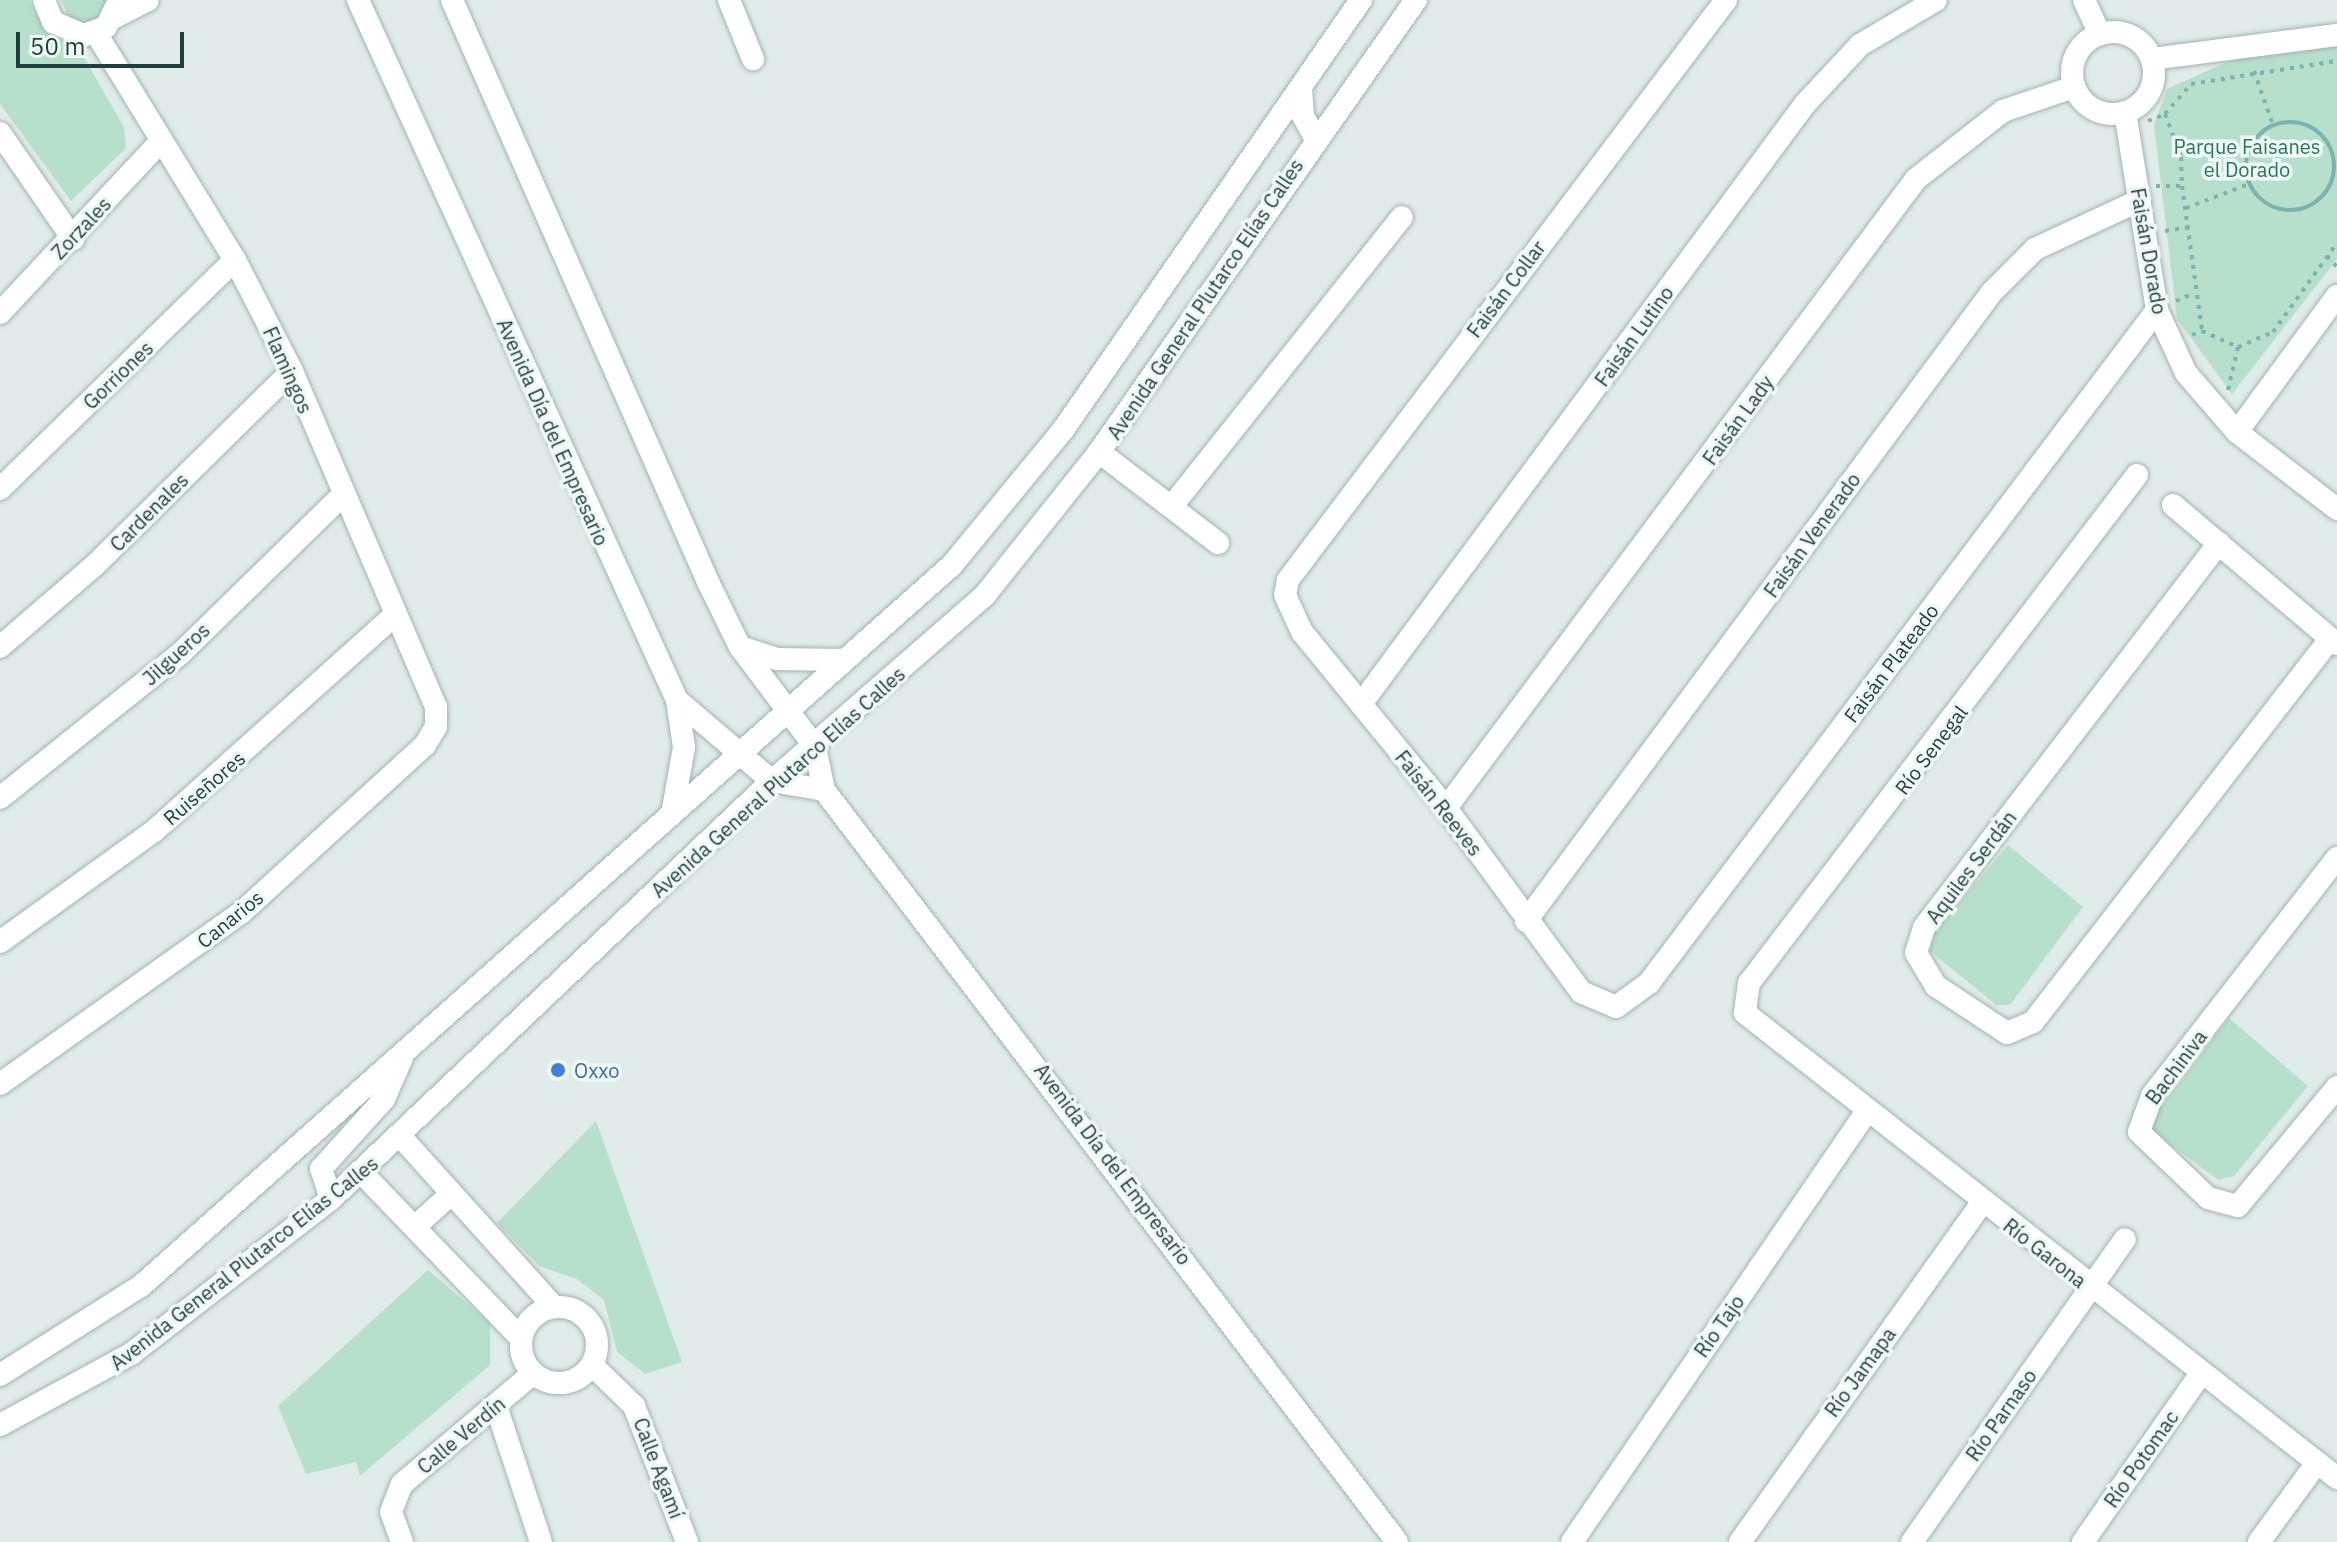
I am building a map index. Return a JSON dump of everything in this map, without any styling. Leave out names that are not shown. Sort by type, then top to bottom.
[{"type":"street","points":[[44,0],[62,30],[96,33],[116,9],[148,0]]},
{"type":"street","name":"Avenida Día del Empresario","points":[[358,0],[677,700],[735,754],[772,781],[824,790]]},
{"type":"street","name":"Avenida Día del Empresario","points":[[452,0],[740,647],[815,747],[824,790],[1397,1542]]},
{"type":"street","points":[[753,59],[732,6],[754,0]]},
{"type":"street","name":"Avenida General Plutarco Elías Calles","points":[[0,1375],[141,1286],[404,1054],[735,754],[845,660],[996,518],[1361,0]]},
{"type":"street","name":"Avenida General Plutarco Elías Calles","points":[[0,1425],[131,1354],[362,1173],[772,781],[815,747],[985,595],[1099,452],[1315,138],[1416,0]]},
{"type":"street","name":"Faisán Collar","points":[[1288,580],[1726,0]]},
{"type":"street","name":"Faisán Lutino","points":[[1361,704],[1805,104],[1860,45],[1936,0]]},
{"type":"street","points":[[2084,0],[2100,35]]},
{"type":"street","name":"Flamingos","points":[[96,33],[235,260],[292,371],[341,497],[436,707],[436,727]]},
{"type":"street","points":[[2100,35],[2128,35],[2152,59],[2149,93],[2126,121],[2098,112],[2074,87],[2077,53],[2100,35]]},
{"type":"street","points":[[2152,59],[2337,35]]},
{"type":"street","name":"Faisán Lady","points":[[1446,808],[1916,179],[2003,111],[2074,87]]},
{"type":"street","points":[[1301,88],[1303,116],[1315,138]]},
{"type":"street","name":"Faisán Dorado","points":[[2126,121],[2157,310],[2171,343],[2230,424],[2337,509]]},
{"type":"street","name":"Zorzales","points":[[0,313],[73,239],[160,142]]},
{"type":"street","points":[[3,148],[73,239]]},
{"type":"street","name":"Faisán Venerado","points":[[1526,921],[2001,282],[2035,249],[2139,193]]},
{"type":"street","points":[[1172,506],[1402,217]]},
{"type":"street","name":"Gorriones","points":[[0,489],[235,260]]},
{"type":"street","points":[[2230,424],[2337,296]]},
{"type":"street","name":"Faisán Plateado","points":[[1616,1007],[1649,983],[2157,310]]},
{"type":"street","name":"Cardenales","points":[[0,647],[94,566],[292,371]]},
{"type":"street","points":[[1099,452],[1218,543]]},
{"type":"street","name":"Río Senegal","points":[[1755,1026],[1743,998],[1749,983],[2137,475]]},
{"type":"street","name":"Jilgueros","points":[[0,798],[182,652],[341,497]]},
{"type":"street","points":[[2173,505],[2334,642]]},
{"type":"street","name":"Aquiles Serdán","points":[[2219,543],[1924,928],[1916,953],[1936,986],[2007,1033],[2033,1022],[2334,642]]},
{"type":"street","name":"Faisán Reeves","points":[[1288,580],[1291,616],[1446,808],[1581,992],[1616,1007]]},
{"type":"street","name":"Ruiseñores","points":[[0,942],[154,831],[394,616]]},
{"type":"street","points":[[740,647],[777,659],[845,660]]},
{"type":"street","points":[[672,813],[683,777],[677,700]]},
{"type":"street","name":"Canarios","points":[[0,1084],[241,913],[425,745],[436,727]]},
{"type":"street","name":"Bachiniva","points":[[2337,858],[2152,1096],[2139,1132],[2208,1198],[2238,1206],[2337,1087]]},
{"type":"street","name":"Río Garona","points":[[1755,1026],[2200,1375],[2337,1478]]},
{"type":"street","points":[[331,1199],[321,1169],[384,1099],[404,1054]]},
{"type":"street","name":"Río Tajo","points":[[1572,1542],[1867,1111]]},
{"type":"street","points":[[362,1173],[417,1225],[520,1337],[532,1374],[553,1384],[576,1380],[592,1365],[595,1331],[586,1317],[554,1307],[401,1137]]},
{"type":"street","points":[[417,1225],[452,1193]]},
{"type":"street","name":"Río Jamapa","points":[[1740,1542],[1982,1203]]},
{"type":"street","name":"Río Parnaso","points":[[1912,1542],[2125,1239]]},
{"type":"street","points":[[520,1337],[532,1317],[554,1307]]},
{"type":"street","name":"Calle Agamí","points":[[592,1365],[634,1406],[687,1542]]},
{"type":"street","name":"Calle Verdín","points":[[402,1542],[393,1498],[532,1374]]},
{"type":"street","name":"Río Potomac","points":[[2083,1542],[2200,1375]]},
{"type":"street","points":[[496,1406],[541,1542]]},
{"type":"street","points":[[2259,1542],[2316,1464]]},
{"type":"path","points":[[2126,121],[2165,114],[2191,84],[2254,71],[2337,61]]},
{"type":"path","points":[[2254,71],[2273,125]]},
{"type":"path","points":[[2165,114],[2181,157],[2182,186],[2202,331]]},
{"type":"path","points":[[2273,125],[2310,126],[2334,149],[2331,183],[2309,206],[2276,208],[2249,184],[2246,157],[2273,125]]},
{"type":"path","points":[[2186,208],[2249,184]]},
{"type":"path","points":[[2139,193],[2182,186]]},
{"type":"path","points":[[2171,343],[2202,331],[2238,347],[2273,332],[2337,243]]},
{"type":"path","points":[[2327,256],[2337,267]]},
{"type":"path","points":[[2230,424],[2238,347]]},
{"type":"green space","points":[[0,0],[29,0],[49,35],[78,47],[124,127],[126,148],[71,201],[0,104]]},
{"type":"green space","points":[[61,0],[106,0],[106,4],[100,17],[84,24],[70,20]]},
{"type":"green space","name":"Parque Faisanes el Dorado","points":[[2337,45],[2337,259],[2232,394],[2177,319],[2154,125],[2167,89],[2249,52]]},
{"type":"green space","points":[[2008,845],[2083,907],[2010,1005],[1996,1005],[1930,951],[1929,939]]},
{"type":"green space","points":[[2229,1018],[2308,1086],[2234,1176],[2218,1180],[2154,1132],[2151,1119]]},
{"type":"green space","points":[[596,1121],[682,1362],[645,1374],[617,1352],[604,1300],[577,1279],[539,1266],[497,1223]]},
{"type":"green space","points":[[428,1270],[490,1323],[490,1365],[360,1476],[356,1462],[306,1474],[278,1406]]},
{"type":"place","name":"Oxxo","points":[[558,1070]]}]
